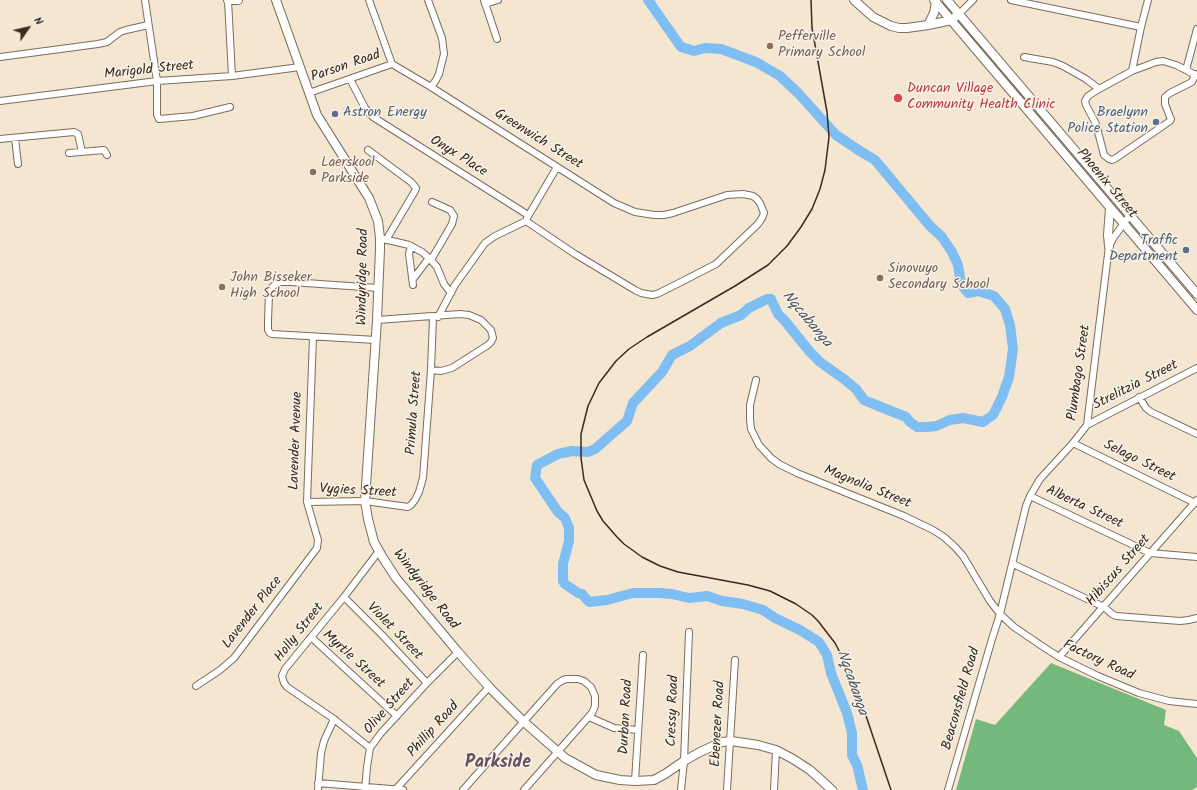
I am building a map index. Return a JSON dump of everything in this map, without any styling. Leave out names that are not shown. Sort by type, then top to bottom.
[{"type":"street","points":[[144,0],[157,81],[159,119],[193,116],[230,107]]},
{"type":"street","points":[[232,76],[228,0],[238,0]]},
{"type":"street","name":"Windyridge Road","points":[[276,0],[308,93],[319,119],[369,198],[383,239],[378,288],[365,502],[372,534],[379,551],[396,578],[489,687],[523,721],[565,758],[596,774],[620,780],[654,780],[660,778],[700,752],[722,742],[731,740],[776,750],[793,758],[810,770],[832,790]]},
{"type":"street","points":[[369,0],[392,64]]},
{"type":"street","points":[[428,0],[442,38],[444,54],[439,74],[431,87]]},
{"type":"street","points":[[497,39],[484,2],[498,0]]},
{"type":"street","points":[[854,0],[873,17],[891,26],[907,28],[952,20],[973,0]]},
{"type":"street","name":"Phoenix Street","points":[[947,0],[1197,294]]},
{"type":"street","points":[[1011,0],[1141,27]]},
{"type":"street","points":[[1132,72],[1148,0]]},
{"type":"street","points":[[928,25],[934,13],[935,1]]},
{"type":"street","name":"Phoenix Street","points":[[935,1],[1197,310]]},
{"type":"street","points":[[0,57],[98,44],[107,42],[120,32],[148,25]]},
{"type":"street","points":[[1186,70],[1197,29]]},
{"type":"street","points":[[1024,57],[1053,62],[1063,66],[1099,88]]},
{"type":"street","points":[[1156,62],[1176,65],[1186,70],[1196,75],[1192,82],[1165,97],[1165,104],[1170,116],[1170,121],[1116,158],[1112,160],[1104,155],[1102,152],[1098,130],[1085,102],[1088,96],[1099,88],[1156,62]]},
{"type":"street","name":"Parson Road","points":[[308,93],[392,64]]},
{"type":"street","name":"Greenwich Street","points":[[392,64],[431,87],[614,203],[634,212],[654,215],[669,214],[727,195],[743,194],[752,196],[756,199],[764,213],[758,224],[716,264],[699,274],[652,295],[641,293],[575,254],[526,221]]},
{"type":"street","name":"Marigold Street","points":[[0,101],[157,81],[232,76],[300,67]]},
{"type":"street","name":"Onyx Place","points":[[350,79],[365,108],[373,117],[528,214]]},
{"type":"street","points":[[0,140],[74,132],[78,134],[82,152]]},
{"type":"street","points":[[15,138],[18,164]]},
{"type":"street","points":[[69,153],[104,150],[108,156]]},
{"type":"street","points":[[368,150],[413,183],[416,188],[383,239],[411,246],[422,252],[437,267],[444,284],[451,292]]},
{"type":"street","points":[[436,317],[455,285],[481,248],[490,239],[526,221],[528,214],[557,167]]},
{"type":"street","points":[[411,246],[409,254],[413,282],[420,269],[430,259],[452,224],[454,216],[450,210],[432,202]]},
{"type":"street","points":[[1109,246],[1108,235],[1110,208]]},
{"type":"street","name":"Plumbago Street","points":[[1000,614],[1024,514],[1030,496],[1040,478],[1073,443],[1086,425],[1109,246],[1130,215]]},
{"type":"street","points":[[376,340],[272,334],[268,330],[268,320],[269,295],[271,288],[278,282],[378,288]]},
{"type":"street","points":[[377,320],[436,317],[460,314],[475,317],[481,320],[491,330],[493,338],[488,345],[447,370],[431,370]]},
{"type":"street","name":"Primula Street","points":[[408,507],[414,503],[418,496],[423,478],[436,317]]},
{"type":"street","name":"Lavender Avenue","points":[[314,337],[307,502],[318,540],[318,545]]},
{"type":"street","name":"Strelitzia Street","points":[[1086,425],[1197,368]]},
{"type":"street","name":"Magnolia Street","points":[[756,380],[750,405],[750,420],[754,438],[764,452],[788,469],[904,516],[944,537],[962,556],[990,601],[1000,614]]},
{"type":"street","points":[[1139,397],[1146,408],[1151,412],[1197,434]]},
{"type":"street","name":"Selago Street","points":[[1073,443],[1196,502]]},
{"type":"street","name":"Alberta Street","points":[[1030,496],[1150,553],[1197,557]]},
{"type":"street","name":"Vygies Street","points":[[307,502],[365,502],[408,507]]},
{"type":"street","name":"Hibiscus Street","points":[[1060,657],[1196,502]]},
{"type":"street","name":"Lavender Place","points":[[196,686],[220,670],[234,658],[318,545]]},
{"type":"street","name":"Holly Street","points":[[370,748],[334,719],[287,687],[282,680],[282,676],[285,669],[344,597],[379,551]]},
{"type":"street","points":[[1013,564],[1104,607],[1112,614],[1122,617],[1180,621],[1197,618]]},
{"type":"street","name":"Violet Street","points":[[344,597],[393,646],[427,683]]},
{"type":"street","name":"Factory Road","points":[[1000,614],[1024,634],[1060,657],[1098,676],[1139,693],[1169,701],[1197,704]]},
{"type":"street","name":"Beaconsfield Road","points":[[948,790],[1000,614]]},
{"type":"street","name":"Cressy Road","points":[[681,790],[684,761],[689,632]]},
{"type":"street","name":"Myrtle Street","points":[[311,637],[397,716]]},
{"type":"street","name":"Olive Street","points":[[366,788],[370,748],[381,733],[458,652]]},
{"type":"street","name":"Durban Road","points":[[635,781],[643,655]]},
{"type":"street","name":"Ebenezer Road","points":[[727,790],[731,740],[734,660]]},
{"type":"street","points":[[463,790],[557,684],[563,680],[573,678],[584,681],[594,691],[595,696],[595,706],[589,717],[524,790]]},
{"type":"street","name":"Phillip Road","points":[[396,789],[489,687]]},
{"type":"street","points":[[589,717],[614,728],[638,730]]},
{"type":"street","points":[[318,790],[321,753],[334,719]]},
{"type":"street","points":[[774,790],[776,750]]},
{"type":"street","points":[[318,783],[403,790]]},
{"type":"green space","points":[[1051,663],[1166,710],[1164,725],[1179,731],[1197,758],[1197,787],[1192,790],[956,790],[976,719],[995,725]]},
{"type":"waterway","name":"Nqcabanga","points":[[648,0],[681,47],[694,51],[705,48],[721,49],[756,62],[780,76],[798,93],[836,135],[875,160],[930,226],[942,237],[952,252],[958,265],[960,278],[968,293],[978,291],[994,296],[1005,309],[1010,325],[1013,349],[1009,377],[1002,397],[993,415],[983,422],[963,418],[950,420],[936,426],[917,427],[906,417],[864,400],[856,389],[820,362],[810,352],[778,314],[771,299],[767,299],[749,308],[741,315],[721,323],[690,346],[672,355],[662,372],[633,403],[627,421],[595,449],[588,452],[572,451],[558,454],[537,465],[535,478],[558,512],[565,518],[569,528],[569,541],[563,564],[563,581],[578,593],[582,594],[589,602],[607,600],[633,593],[672,594],[689,598],[707,596],[722,601],[743,604],[763,610],[819,642],[827,655],[831,673],[847,713],[852,733],[852,755],[857,765],[863,790]]},
{"type":"railway","points":[[811,0],[812,28],[827,112],[829,137],[825,170],[820,189],[812,209],[787,246],[768,265],[647,337],[629,349],[616,361],[599,383],[588,406],[581,434],[581,458],[584,480],[597,511],[603,521],[624,544],[642,557],[660,566],[678,572],[748,585],[770,591],[796,604],[818,621],[835,643],[846,664],[858,692],[891,790]]},
{"type":"place","name":"Pefferville Primary School","points":[[770,46]]},
{"type":"place","name":"Duncan Village Community Health Clinic","points":[[898,98]]},
{"type":"place","name":"Astron Energy","points":[[335,114]]},
{"type":"place","name":"Braelynn Police Station","points":[[1156,122]]},
{"type":"place","name":"Laerskool Parkside","points":[[313,172]]},
{"type":"place","name":"Traffic Department","points":[[1186,250]]},
{"type":"place","name":"Sinovuyo Secondary School","points":[[880,278]]},
{"type":"place","name":"John Bisseker High School","points":[[222,287]]},
{"type":"district","name":"Parkside","points":[[498,764]]}]
